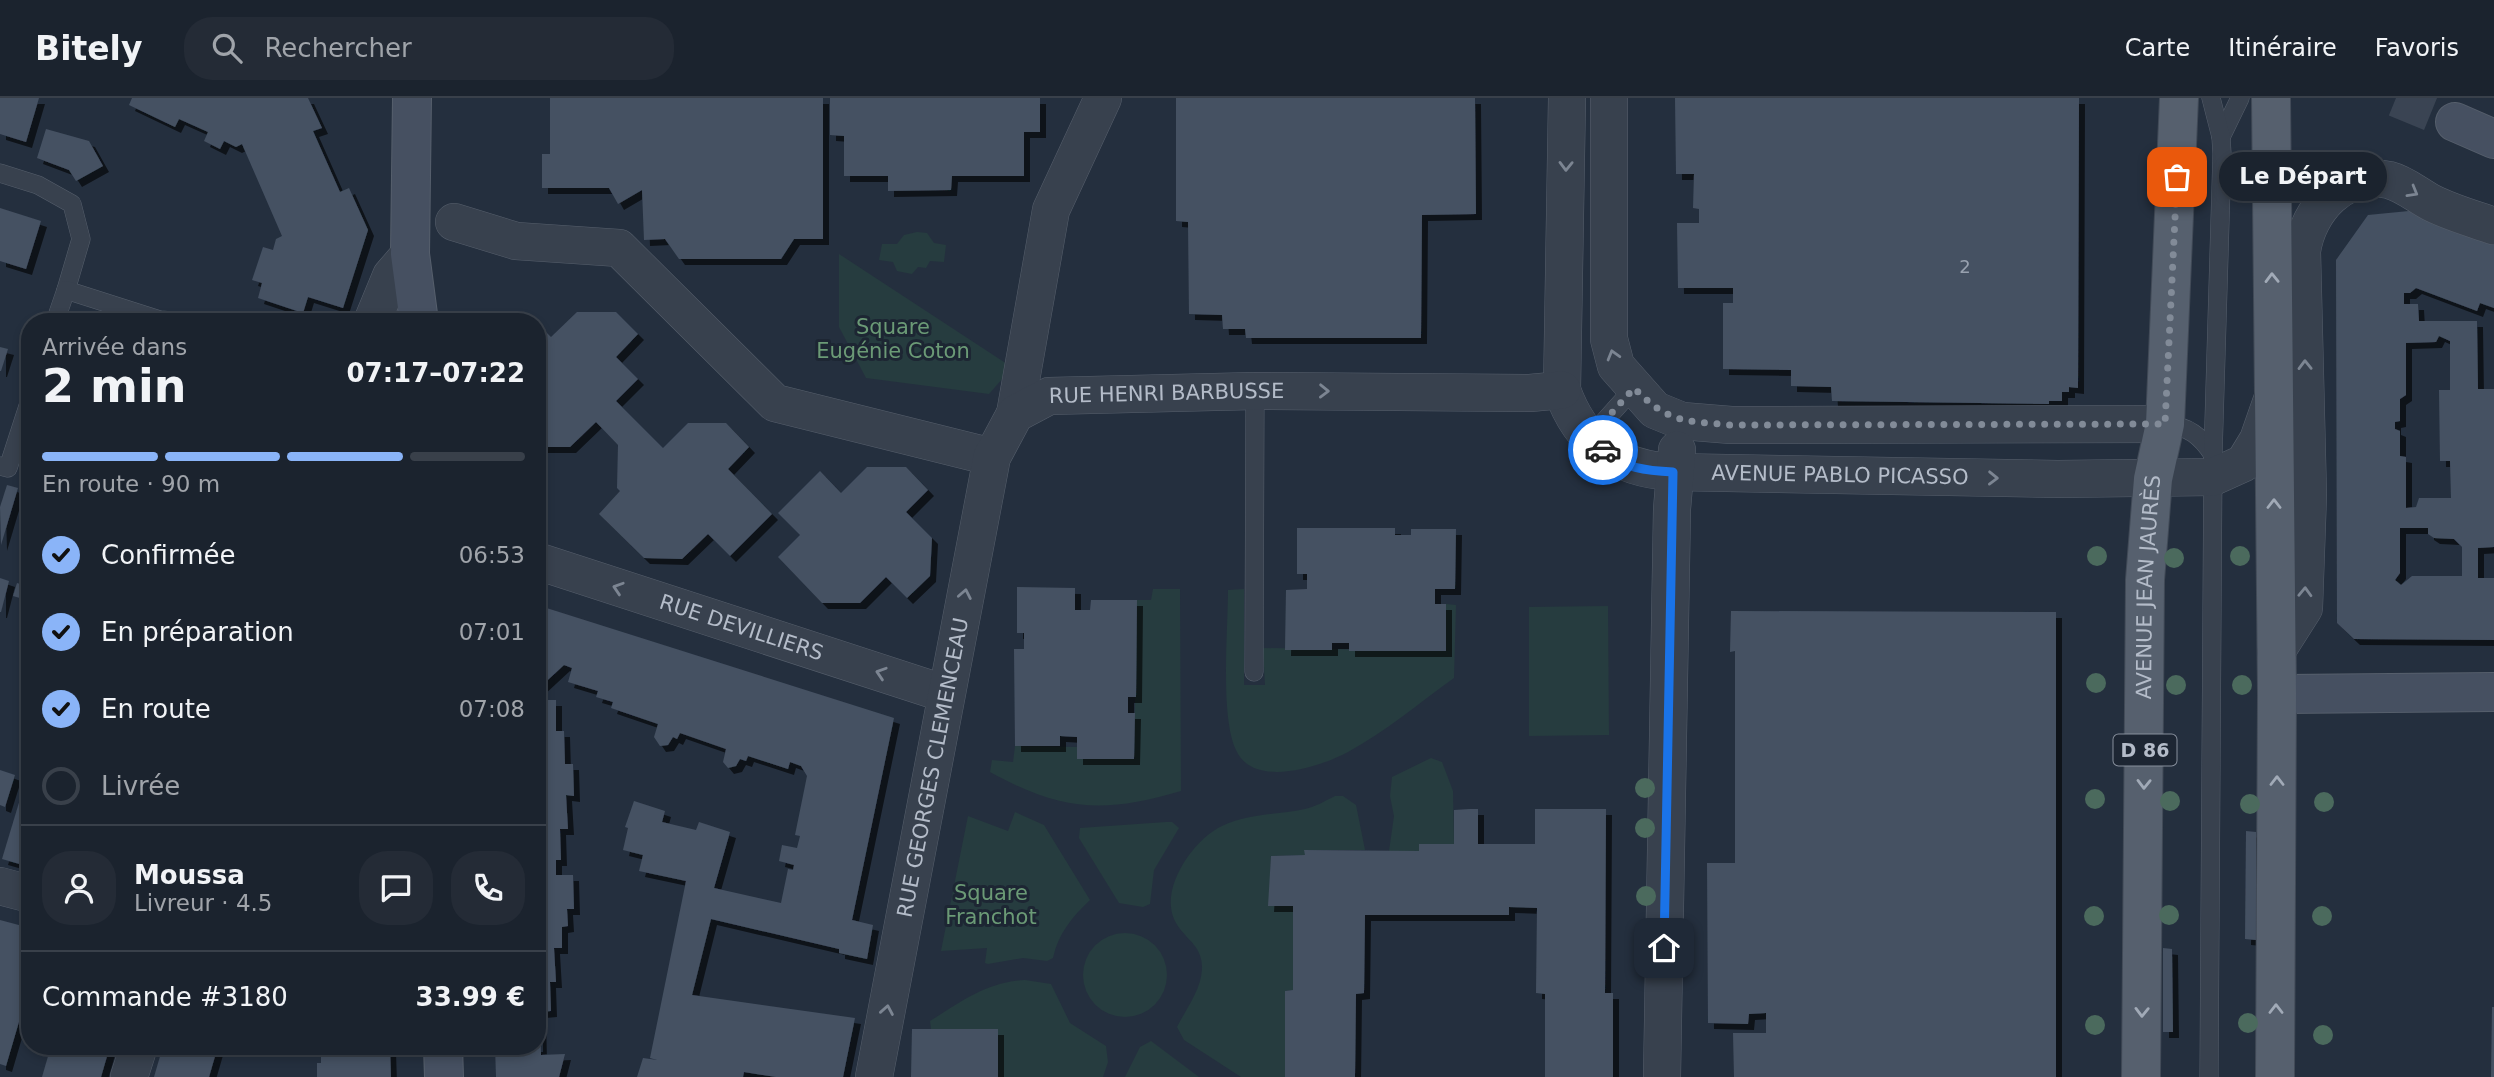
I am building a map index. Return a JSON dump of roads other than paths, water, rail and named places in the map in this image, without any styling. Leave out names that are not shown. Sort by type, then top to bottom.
[{"type":"main road","name":"AVENUE JEAN JAURÈS","points":[[2141,1077],[2145,580],[2153,479],[2165,424],[2179,98]]},
{"type":"main road","points":[[2271,98],[2277,694],[2275,1077]]},
{"type":"street","points":[[412,98],[410,254],[418,313]]},
{"type":"street","points":[[454,222],[516,241],[619,248],[775,403],[992,457],[1015,414],[1051,210],[1103,98]]},
{"type":"street","name":"AVENUE PABLO PICASSO","points":[[1567,98],[1562,390],[1571,414],[1607,455],[1624,463],[1646,470],[1673,472],[2153,479],[2213,466],[2244,463],[2258,440],[2274,395]]},
{"type":"street","points":[[1609,98],[1609,339],[1616,366],[1655,410],[1682,421],[1731,425],[2165,424]]},
{"type":"street","points":[[2455,122],[2494,139]]},
{"type":"street","points":[[2276,652],[2304,608],[2308,495],[2302,251],[2306,230],[2323,204],[2340,189],[2366,180],[2398,183],[2433,204],[2494,226]]},
{"type":"street","points":[[376,313],[391,276],[410,254]]},
{"type":"street","name":"RUE HENRI BARBUSSE","points":[[1015,414],[1049,396],[1255,391],[1530,393],[1562,390]]},
{"type":"street","points":[[1662,1077],[1673,472],[1682,421]]},
{"type":"street","name":"RUE GEORGES CLEMENCEAU","points":[[874,1077],[992,457]]},
{"type":"street","name":"RUE DEVILLIERS","points":[[546,564],[946,694]]},
{"type":"street","points":[[2277,694],[2494,692]]},
{"type":"street","points":[[0,886],[21,892]]},
{"type":"street","points":[[129,1077],[136,1055]]},
{"type":"street","points":[[443,1055],[444,1077]]},
{"type":"lane","points":[[2209,1077],[2213,466],[2221,137],[2211,98]]},
{"type":"lane","points":[[2221,137],[2240,98]]},
{"type":"lane","points":[[0,173],[38,185],[72,204],[81,239],[58,313]]},
{"type":"lane","points":[[66,290],[138,313]]},
{"type":"lane","points":[[1591,436],[1634,388]]},
{"type":"lane","points":[[1254,672],[1255,391]]},
{"type":"lane","points":[[2165,424],[2179,425],[2194,432],[2213,466]]},
{"type":"lane","points":[[0,466],[8,468],[21,428]]},
{"type":"tunnel","points":[[2396,98],[2455,122]]},
{"type":"place","name":"Le Départ","points":[[2177,177]]},
{"type":"park label","name":"Square Eugénie Coton","points":[[893,339]]},
{"type":"park label","name":"Square Franchot","points":[[991,905]]}]
